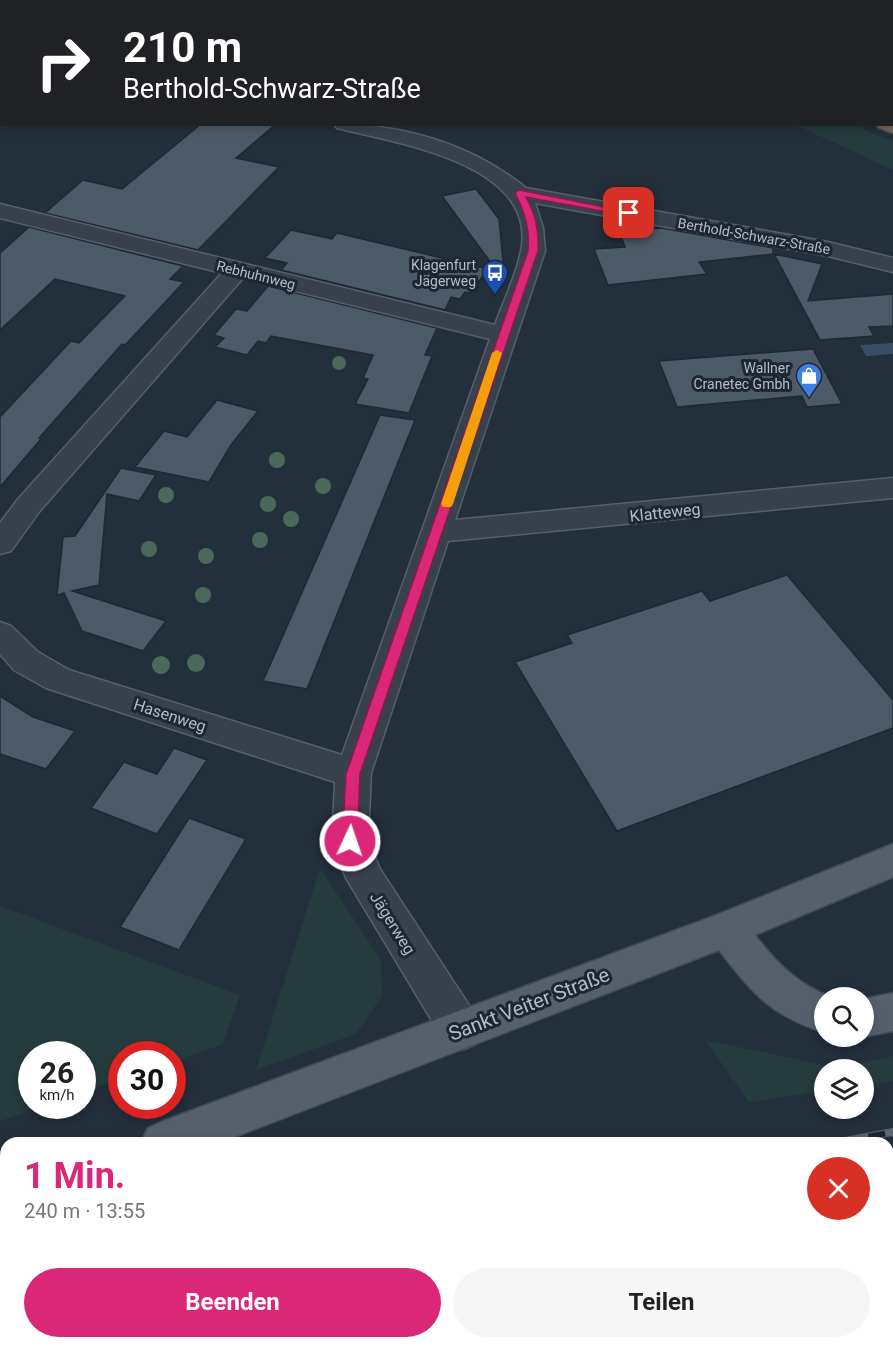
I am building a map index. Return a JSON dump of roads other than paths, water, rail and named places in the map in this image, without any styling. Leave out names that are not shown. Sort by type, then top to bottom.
[{"type":"main road","name":"Sankt Veiter Straße","points":[[179,1137],[727,929],[893,860]]},
{"type":"main road","points":[[727,929],[776,991],[805,1009],[814,1011]]},
{"type":"main road","points":[[874,1016],[893,1012]]},
{"type":"street","points":[[352,126],[432,147],[474,161],[504,178],[519,193]]},
{"type":"street","name":"Berthold-Schwarz-Straße","points":[[519,193],[828,249],[893,265]]},
{"type":"street","name":"Jägerweg","points":[[461,1030],[364,878],[350,841],[353,774],[533,251],[532,222],[519,193]]},
{"type":"street","name":"Rebhuhnweg","points":[[3,216],[503,335]]},
{"type":"street","points":[[0,544],[29,505],[237,270]]},
{"type":"street","name":"Klatteweg","points":[[438,532],[583,520],[893,488]]},
{"type":"street","name":"Hasenweg","points":[[0,634],[26,661],[58,679],[353,774]]},
{"type":"water","points":[[893,343],[893,354],[866,356],[860,345]]},
{"type":"railway","points":[[867,1137],[893,1132]]},
{"type":"place","name":"Klagenfurt Jägerweg","points":[[495,296]]},
{"type":"place","name":"Wallner Cranetec Gmbh","points":[[809,399]]}]
